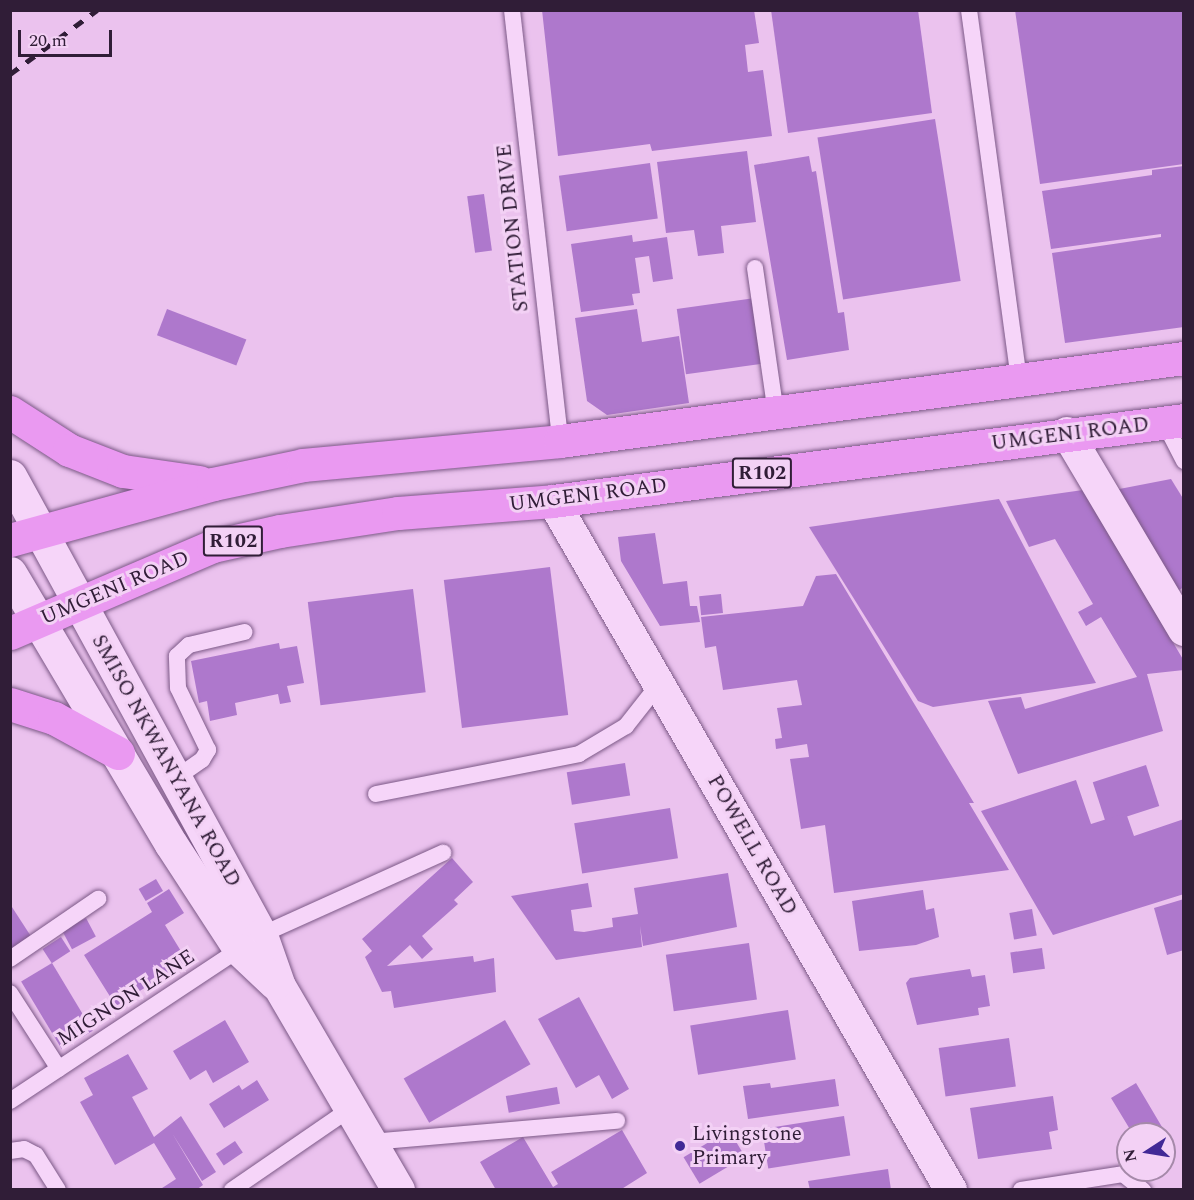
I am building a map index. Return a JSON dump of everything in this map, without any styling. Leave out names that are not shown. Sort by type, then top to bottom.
[{"type":"main road","points":[[26,535],[213,484],[303,465],[560,441],[1019,382],[1184,358]]},
{"type":"main road","points":[[10,412],[69,450],[123,471],[213,484]]},
{"type":"main road","name":"UMGENI ROAD","points":[[10,633],[213,546],[280,531],[398,513],[553,501],[1174,421]]},
{"type":"main road","points":[[10,704],[54,718],[118,753]]},
{"type":"street","points":[[1067,434],[1184,630]]},
{"type":"street","name":"SMISO NKWANYANA ROAD","points":[[10,476],[26,535],[80,602],[176,778],[250,943]]},
{"type":"street","name":"POWELL ROAD","points":[[553,501],[951,1190]]},
{"type":"street","name":"SMISO NKWANYANA ROAD","points":[[10,573],[40,619],[118,753],[279,986],[398,1190]]},
{"type":"lane","name":"STATION DRIVE","points":[[512,10],[560,441]]},
{"type":"lane","points":[[969,10],[1019,382]]},
{"type":"lane","points":[[755,268],[776,413]]},
{"type":"lane","points":[[1174,421],[1184,461]]},
{"type":"lane","points":[[176,778],[202,760],[208,750],[178,688],[177,656],[189,645],[245,632]]},
{"type":"lane","points":[[376,795],[579,754],[626,726],[659,684]]},
{"type":"lane","name":"MIGNON LANE","points":[[10,993],[59,1069],[250,943],[443,853]]},
{"type":"lane","points":[[10,959],[98,899]]},
{"type":"lane","points":[[10,1101],[59,1069]]},
{"type":"lane","points":[[232,1190],[350,1109]]},
{"type":"lane","points":[[370,1142],[618,1121]]},
{"type":"lane","points":[[10,1151],[24,1149],[36,1155],[58,1190]]},
{"type":"lane","points":[[1021,1190],[1123,1174],[1143,1190]]},
{"type":"building","points":[[542,10],[754,10],[759,43],[745,45],[748,72],[763,70],[772,136],[652,151],[650,144],[558,156]]},
{"type":"building","points":[[771,10],[918,10],[932,113],[788,133]]},
{"type":"building","points":[[1015,10],[1184,10],[1184,164],[1040,184]]},
{"type":"building","points":[[935,119],[961,281],[843,300],[817,138]]},
{"type":"building","points":[[747,151],[756,222],[721,226],[724,253],[698,256],[694,230],[666,233],[657,162]]},
{"type":"building","points":[[809,156],[812,172],[816,171],[838,313],[844,312],[849,350],[787,360],[754,165]]},
{"type":"building","points":[[650,163],[658,218],[567,231],[559,176]]},
{"type":"building","points":[[1184,166],[1184,327],[1065,343],[1052,253],[1161,237],[1161,234],[1051,249],[1042,191],[1152,175],[1152,170]]},
{"type":"building","points":[[484,194],[492,250],[475,253],[467,196]]},
{"type":"building","points":[[632,235],[633,242],[667,237],[673,279],[653,282],[649,256],[635,258],[640,293],[632,294],[634,305],[581,312],[571,244]]},
{"type":"building","points":[[755,298],[764,363],[686,374],[677,309]]},
{"type":"building","points":[[167,309],[246,339],[236,366],[157,335]]},
{"type":"building","points":[[637,309],[642,342],[679,336],[689,403],[607,415],[587,401],[575,318]]},
{"type":"building","points":[[1171,479],[1184,500],[1184,587],[1171,595],[1109,491]]},
{"type":"building","points":[[1083,490],[1184,661],[1184,670],[1147,674],[1163,731],[1018,774],[988,701],[1021,697],[1025,709],[1137,677],[1101,617],[1086,626],[1078,612],[1093,604],[1055,539],[1029,547],[1006,501]]},
{"type":"building","points":[[999,499],[1096,683],[933,707],[918,701],[809,527]]},
{"type":"building","points":[[655,533],[663,584],[687,581],[690,606],[697,606],[700,622],[660,626],[621,561],[618,537]]},
{"type":"building","points":[[550,567],[568,715],[462,728],[444,580]]},
{"type":"building","points":[[836,574],[974,803],[969,803],[1009,870],[834,893],[825,825],[801,829],[790,759],[809,757],[807,744],[776,749],[775,739],[782,738],[777,708],[802,705],[797,680],[723,690],[716,646],[705,648],[701,617],[803,606],[816,576]]},
{"type":"building","points":[[413,589],[426,692],[320,705],[308,602]]},
{"type":"building","points":[[721,594],[723,613],[701,615],[699,596]]},
{"type":"building","points":[[279,643],[280,649],[297,646],[304,683],[287,686],[291,702],[280,704],[278,694],[235,703],[237,715],[210,721],[207,701],[199,703],[191,661]]},
{"type":"building","points":[[625,763],[630,796],[572,805],[567,772]]},
{"type":"building","points":[[1146,765],[1159,806],[1106,823],[1093,782]]},
{"type":"building","points":[[1076,780],[1091,824],[1126,813],[1134,836],[1184,819],[1184,894],[1053,935],[981,811]]},
{"type":"building","points":[[670,808],[678,858],[582,874],[574,823]]},
{"type":"building","points":[[452,858],[473,882],[454,900],[458,904],[422,936],[433,949],[422,959],[410,945],[387,966],[473,956],[474,962],[494,958],[496,992],[394,1008],[391,991],[382,992],[365,957],[372,951],[362,939]]},
{"type":"building","points":[[728,873],[737,927],[643,946],[640,926],[642,947],[556,960],[511,896],[588,883],[592,907],[571,910],[574,931],[584,932],[613,927],[612,918],[638,914],[634,888]]},
{"type":"building","points":[[156,879],[163,891],[146,901],[139,889]]},
{"type":"building","points":[[169,889],[184,913],[165,925],[187,961],[116,1006],[84,955],[152,912],[147,903]]},
{"type":"building","points":[[923,890],[926,910],[934,908],[939,937],[916,945],[859,951],[852,901]]},
{"type":"building","points":[[1184,899],[1184,950],[1167,955],[1154,908]]},
{"type":"building","points":[[10,904],[34,941],[10,956]]},
{"type":"building","points":[[1032,909],[1037,936],[1014,940],[1009,913]]},
{"type":"building","points":[[86,918],[96,937],[72,949],[62,931]]},
{"type":"building","points":[[61,937],[70,951],[52,963],[43,949]]},
{"type":"building","points":[[749,943],[757,999],[674,1011],[666,955]]},
{"type":"building","points":[[1042,948],[1045,969],[1013,973],[1010,952]]},
{"type":"building","points":[[52,963],[93,1031],[62,1049],[21,982]]},
{"type":"building","points":[[970,969],[972,977],[985,975],[990,1006],[978,1008],[979,1015],[917,1025],[906,983],[910,978]]},
{"type":"building","points":[[579,997],[629,1089],[612,1099],[599,1075],[576,1088],[538,1019]]},
{"type":"building","points":[[788,1010],[796,1059],[698,1075],[690,1025]]},
{"type":"building","points":[[225,1020],[249,1062],[213,1083],[206,1070],[190,1080],[173,1051]]},
{"type":"building","points":[[505,1020],[530,1064],[429,1123],[404,1078]]},
{"type":"building","points":[[1009,1038],[1016,1087],[946,1096],[939,1048]]},
{"type":"building","points":[[128,1054],[148,1089],[132,1097],[154,1137],[181,1116],[216,1172],[202,1181],[172,1133],[203,1185],[196,1190],[159,1190],[176,1179],[154,1143],[115,1165],[80,1102],[93,1095],[84,1078]]},
{"type":"building","points":[[835,1079],[839,1106],[748,1119],[743,1086],[770,1083],[771,1088]]},
{"type":"building","points":[[257,1080],[269,1100],[224,1128],[209,1104],[239,1085],[242,1090]]},
{"type":"building","points":[[1136,1083],[1159,1122],[1126,1122],[1111,1098]]},
{"type":"building","points":[[557,1087],[560,1104],[509,1113],[506,1096]]},
{"type":"building","points":[[1053,1096],[1058,1130],[1049,1132],[1052,1149],[978,1159],[970,1108]]},
{"type":"building","points":[[844,1116],[850,1156],[768,1168],[762,1129]]},
{"type":"building","points":[[622,1130],[647,1173],[620,1190],[496,1190],[480,1162],[523,1137],[553,1187],[558,1184],[551,1172]]},
{"type":"building","points":[[729,1130],[745,1157],[700,1184],[684,1157]]},
{"type":"building","points":[[235,1141],[243,1153],[224,1165],[216,1154]]},
{"type":"building","points":[[888,1169],[891,1190],[810,1190],[808,1181]]},
{"type":"railway","points":[[10,74],[97,10]]},
{"type":"place","name":"Livingstone Primary","points":[[680,1146]]}]
